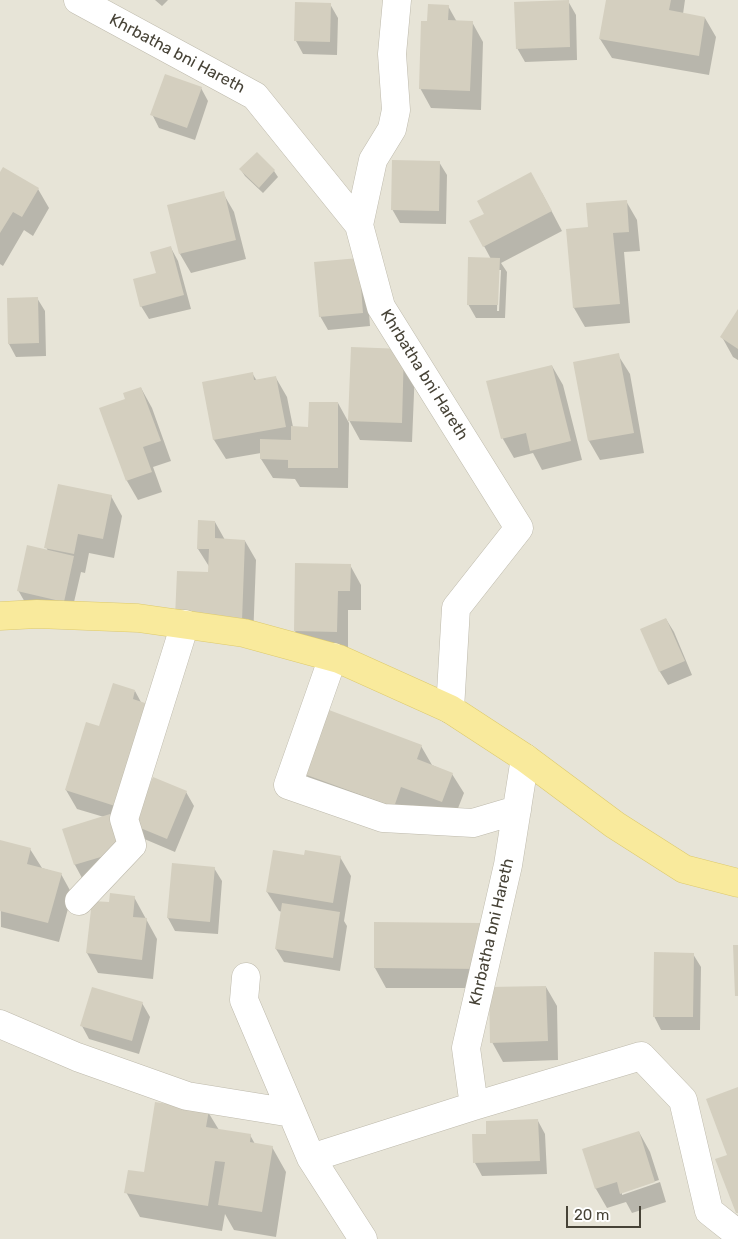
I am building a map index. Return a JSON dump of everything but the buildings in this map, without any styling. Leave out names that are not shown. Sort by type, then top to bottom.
[{"type":"main road","points":[[0,616],[37,614],[138,618],[244,633],[339,659],[450,709],[525,758],[615,825],[684,869],[738,883]]},
{"type":"street","name":"Khrbatha bni Hareth","points":[[78,0],[256,96],[359,225],[381,307],[519,528],[456,608],[450,709]]},
{"type":"street","points":[[359,225],[373,160],[392,129],[396,110],[392,54],[397,0]]},
{"type":"street","points":[[79,901],[132,845],[124,819],[185,624]]},
{"type":"street","points":[[333,657],[288,785],[383,818],[473,823],[517,810]]},
{"type":"street","name":"Khrbatha bni Hareth","points":[[474,1106],[466,1048],[508,866],[525,758]]},
{"type":"street","points":[[246,977],[244,1000],[311,1158],[363,1239]]},
{"type":"street","points":[[0,1024],[76,1057],[187,1096],[292,1112]]},
{"type":"street","points":[[311,1158],[474,1106],[642,1056],[682,1100],[709,1211],[738,1234]]},
{"type":"shaded area","points":[[0,0],[738,0],[738,1239],[0,1239]]}]
